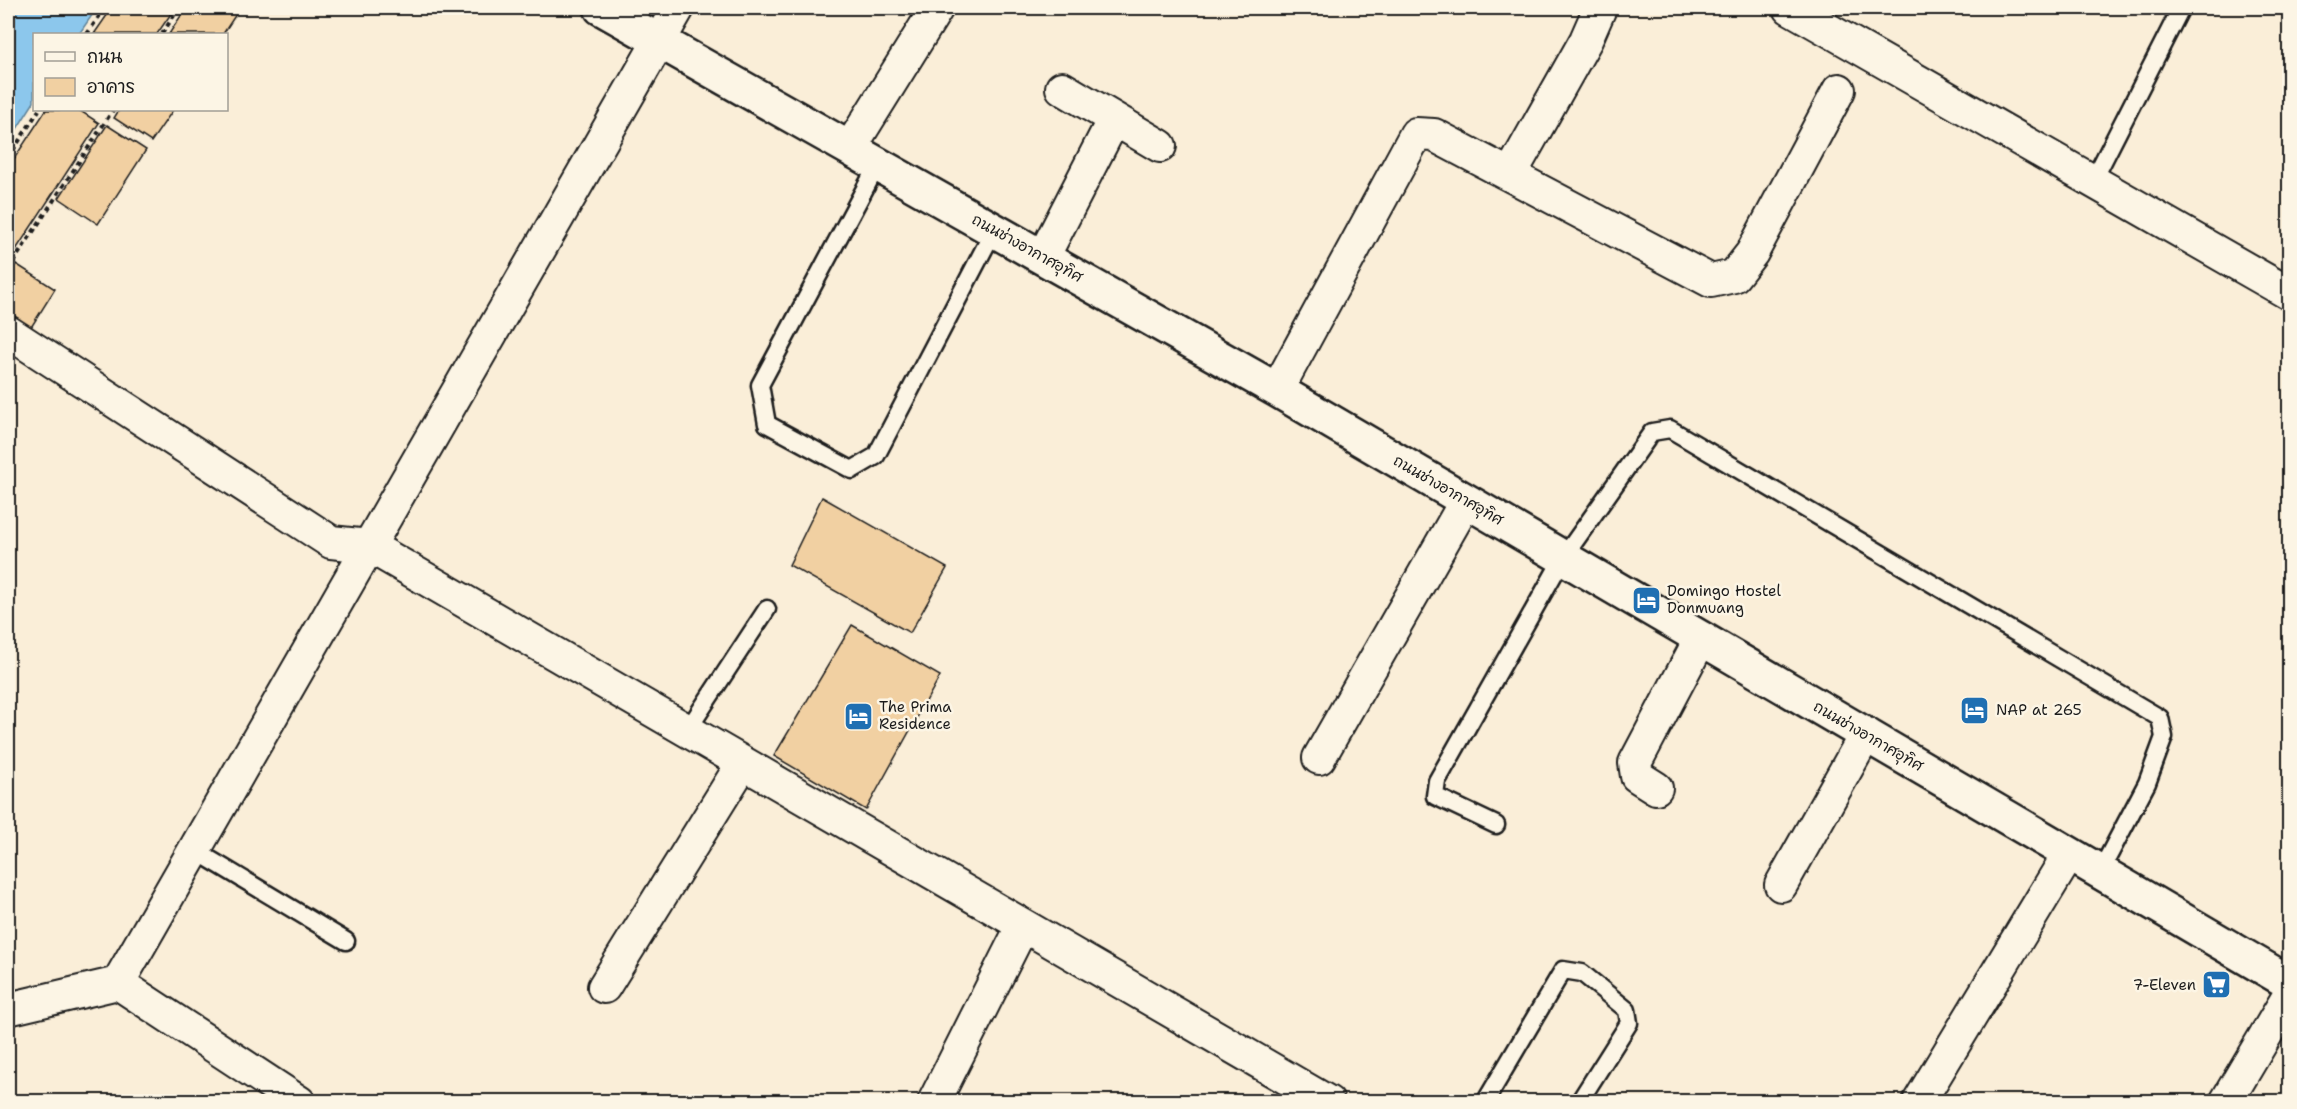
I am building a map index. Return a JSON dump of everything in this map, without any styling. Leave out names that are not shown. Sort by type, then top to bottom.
[{"type":"street","name":"ถนนช่างอากาศอุทิศ","points":[[602,8],[1277,390],[2289,983]]},
{"type":"street","points":[[8,1009],[118,983],[196,851],[678,8]]},
{"type":"street","points":[[850,148],[937,8]]},
{"type":"street","points":[[1510,176],[1586,40],[1600,8]]},
{"type":"street","points":[[1790,8],[2289,294]]},
{"type":"street","points":[[1062,88],[1113,121],[1160,146]]},
{"type":"street","points":[[1277,390],[1416,134],[1434,135],[1711,282],[1734,276],[1752,253],[1839,90]]},
{"type":"street","points":[[1043,257],[1113,121]]},
{"type":"street","points":[[8,332],[331,542],[369,546],[1328,1101]]},
{"type":"street","points":[[1318,758],[1466,501]]},
{"type":"street","points":[[1656,788],[1637,776],[1635,763],[1701,638]]},
{"type":"street","points":[[1781,885],[1866,734]]},
{"type":"street","points":[[604,987],[743,763]]},
{"type":"street","points":[[1919,1101],[2068,855]]},
{"type":"street","points":[[934,1101],[1023,925]]},
{"type":"street","points":[[118,983],[299,1101]]},
{"type":"street","points":[[2226,1101],[2289,994]]},
{"type":"lane","points":[[2093,181],[2181,8]]},
{"type":"lane","points":[[878,164],[760,384],[767,424],[852,470],[876,456],[994,230]]},
{"type":"lane","points":[[1496,825],[1435,796],[1437,781],[1563,558],[1652,432],[1670,429],[2160,718],[2164,737],[2147,783],[2100,872]]},
{"type":"lane","points":[[687,731],[767,609]]},
{"type":"lane","points":[[196,851],[346,941]]},
{"type":"lane","points":[[1485,1101],[1563,970],[1582,973],[1627,1010],[1629,1023],[1579,1101]]},
{"type":"path","points":[[88,33],[105,8]]},
{"type":"path","points":[[163,33],[179,8]]},
{"type":"path","points":[[8,158],[38,111]]},
{"type":"path","points":[[8,270],[112,111]]},
{"type":"water","points":[[18,8],[97,8],[80,33],[33,33],[33,104],[8,143],[8,24]]},
{"type":"building","points":[[112,8],[175,8],[158,33],[95,33]]},
{"type":"building","points":[[186,8],[240,8],[224,33],[170,33]]},
{"type":"building","points":[[45,111],[81,111],[99,123],[8,262],[8,168]]},
{"type":"building","points":[[118,111],[172,111],[151,142],[114,118]]},
{"type":"building","points":[[107,125],[146,150],[98,224],[59,198]]},
{"type":"building","points":[[16,264],[55,289],[30,329],[8,315],[8,277]]},
{"type":"building","points":[[822,497],[947,568],[910,633],[789,565]]},
{"type":"building","name":"The Prima Residence","points":[[852,625],[940,676],[866,810],[774,756]]},
{"type":"place","name":"Domingo Hostel Donmuang","points":[[1646,600]]},
{"type":"place","name":"NAP at 265","points":[[1975,710]]},
{"type":"place","name":"The Prima Residence","points":[[858,716]]},
{"type":"place","name":"7-Eleven","points":[[2217,985]]}]
